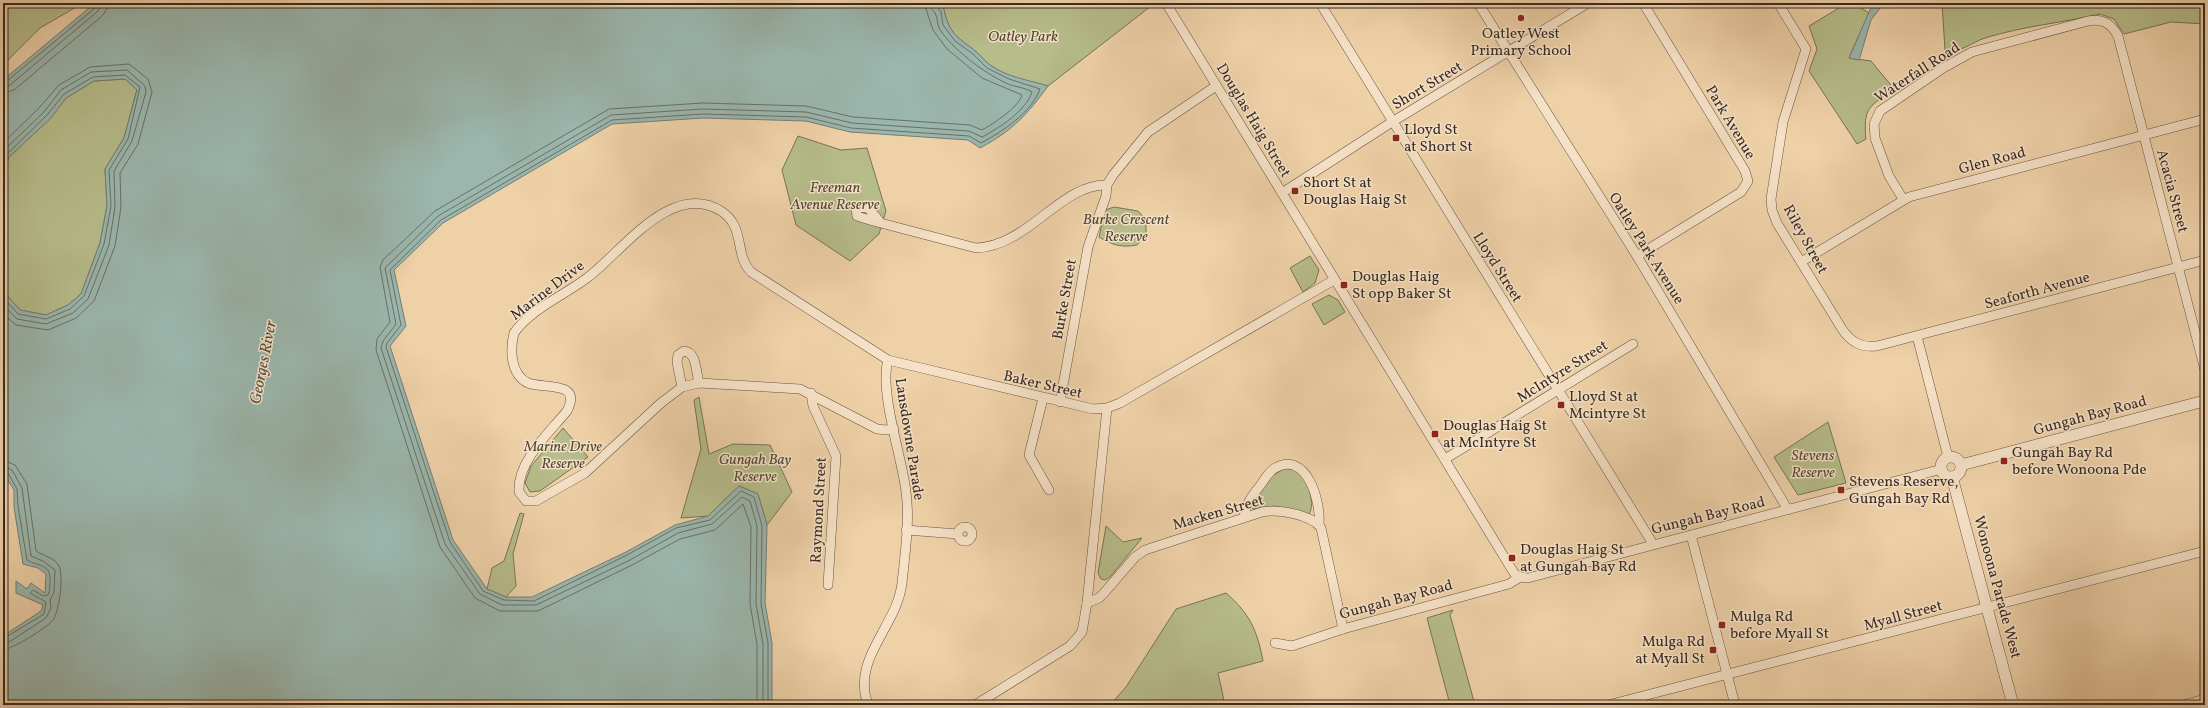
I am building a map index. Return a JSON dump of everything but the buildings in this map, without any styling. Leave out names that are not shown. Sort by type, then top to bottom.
[{"type":"street","name":"Douglas Haig Street","points":[[1166,3],[1514,573],[1520,577]]},
{"type":"street","name":"Lloyd Street","points":[[1320,3],[1653,544]]},
{"type":"street","name":"Oatley Park Avenue","points":[[1478,3],[1637,256],[1788,510]]},
{"type":"street","name":"Short Street","points":[[1282,193],[1392,122],[1588,3]]},
{"type":"street","name":"Park Avenue","points":[[1637,256],[1741,192],[1748,181],[1745,171],[1642,3]]},
{"type":"street","name":"Riley Street","points":[[1778,3],[1805,46],[1806,52],[1783,122],[1771,203],[1777,223],[1846,335],[1854,342],[1862,346],[1877,346]]},
{"type":"street","name":"Waterfall Road","points":[[1903,199],[1889,176],[1875,138],[1876,118],[1884,108],[1943,68],[1977,50],[2088,21],[2097,20],[2107,23]]},
{"type":"street","name":"Acacia Street","points":[[2107,23],[2118,36],[2205,370]]},
{"type":"street","name":"Burke Street","points":[[1060,402],[1089,243],[1106,196],[1107,185],[1113,175],[1148,132],[1216,86]]},
{"type":"street","name":"Glen Road","points":[[1801,262],[1903,199],[2205,119]]},
{"type":"street","points":[[881,223],[976,248],[988,247],[1014,237],[1081,191],[1096,185],[1107,185]]},
{"type":"street","name":"Marine Drive","points":[[745,263],[737,230],[727,216],[705,205],[688,205],[678,207],[643,226],[595,272],[521,324],[514,333],[512,339],[514,367],[516,372],[528,383],[564,388],[569,394],[571,402],[567,411],[525,466],[520,479],[520,496],[526,501],[536,501],[585,473],[651,411],[682,387],[699,383],[793,388],[811,393],[877,429],[894,429]]},
{"type":"street","name":"Seaforth Avenue","points":[[1877,346],[2205,260]]},
{"type":"street","name":"Baker Street","points":[[745,263],[751,272],[888,360],[1087,409],[1107,408],[1126,400],[1334,280]]},
{"type":"street","points":[[1917,336],[1948,457]]},
{"type":"street","name":"McIntyre Street","points":[[1445,459],[1633,344]]},
{"type":"street","points":[[682,387],[677,360],[678,355],[684,351],[689,352],[693,356],[699,383]]},
{"type":"street","name":"Lansdowne Parade","points":[[868,705],[863,691],[864,673],[900,592],[906,530],[906,493],[885,383],[888,360]]},
{"type":"street","name":"Raymond Street","points":[[811,393],[813,406],[836,456],[828,585]]},
{"type":"street","points":[[1043,398],[1029,456],[1049,490]]},
{"type":"street","name":"Gungah Bay Road","points":[[1961,465],[2205,400]]},
{"type":"street","points":[[975,705],[1070,646],[1082,632],[1087,603],[1107,408]]},
{"type":"street","points":[[1948,457],[1955,457],[1961,465],[1959,473],[1952,477],[1947,476],[1942,469],[1943,461],[1948,457]]},
{"type":"street","points":[[1244,517],[1246,504],[1272,471],[1280,466],[1292,465],[1298,467],[1309,478],[1319,510],[1319,524],[1324,532],[1343,629]]},
{"type":"street","name":"Gungah Bay Road","points":[[1275,643],[1292,646],[1343,629],[1509,584],[1520,577],[1528,578],[1942,469]]},
{"type":"street","name":"Wonoona Parade West","points":[[1952,477],[2013,705]]},
{"type":"street","name":"Macken Street","points":[[1087,603],[1099,598],[1135,557],[1145,550],[1262,512],[1280,511],[1308,519],[1319,524]]},
{"type":"street","points":[[906,530],[958,534]]},
{"type":"street","points":[[1691,535],[1735,705]]},
{"type":"street","name":"Myall Street","points":[[1608,705],[1988,608],[2205,550]]},
{"type":"street","points":[[2183,705],[2205,699]]},
{"type":"green space","points":[[3,3],[83,3],[40,28],[3,65]]},
{"type":"green space","name":"Oatley Park","points":[[937,3],[1155,3],[1048,86],[1010,76],[990,65],[954,33],[948,23],[944,9]]},
{"type":"green space","points":[[1847,3],[1853,3],[1869,13],[1849,58],[1871,61],[1895,90],[1879,100],[1870,108],[1866,120],[1866,139],[1857,144],[1809,71],[1817,49],[1809,26]]},
{"type":"green space","points":[[1942,3],[2205,3],[2205,24],[2171,22],[2124,34],[2114,19],[2100,14],[1999,34],[1985,38],[1961,49],[1950,51],[1945,50]]},
{"type":"green space","points":[[125,79],[137,89],[124,138],[105,169],[107,206],[100,243],[81,294],[68,305],[46,315],[20,310],[3,291],[3,171],[9,157],[50,118],[66,98],[94,81]]},
{"type":"green space","name":"Freeman Avenue Reserve","points":[[798,136],[841,150],[867,148],[886,211],[879,234],[850,261],[796,225],[782,170]]},
{"type":"green space","name":"Burke Crescent Reserve","points":[[1114,207],[1138,211],[1146,220],[1146,234],[1137,245],[1117,245],[1099,237],[1105,210]]},
{"type":"green space","points":[[1310,256],[1319,270],[1315,283],[1303,292],[1290,268]]},
{"type":"green space","points":[[1329,295],[1338,300],[1345,312],[1324,325],[1312,304]]},
{"type":"green space","name":"Gungah Bay Reserve","points":[[699,397],[709,454],[733,444],[770,445],[792,492],[767,525],[758,494],[739,486],[708,516],[681,518],[701,449],[694,400]]},
{"type":"green space","name":"Stevens Reserve","points":[[1828,422],[1846,483],[1798,495],[1774,457]]},
{"type":"green space","name":"Marine Drive Reserve","points":[[563,428],[588,457],[540,491],[530,492],[525,483],[531,466]]},
{"type":"green space","points":[[1285,468],[1295,470],[1307,483],[1311,497],[1311,509],[1309,514],[1274,506],[1252,509],[1251,505],[1272,476]]},
{"type":"green space","points":[[520,513],[524,514],[513,554],[516,586],[506,597],[487,589],[492,568],[504,561]]},
{"type":"green space","points":[[1106,526],[1123,542],[1142,538],[1110,577],[1105,580],[1101,579],[1098,573]]},
{"type":"green space","points":[[1226,593],[1241,608],[1251,623],[1258,640],[1263,661],[1218,673],[1225,705],[1110,705],[1126,687],[1176,609]]},
{"type":"green space","points":[[1453,610],[1450,615],[1475,705],[1450,705],[1427,618]]},
{"type":"water","name":"Georges River","points":[[95,3],[937,3],[944,9],[948,23],[954,33],[990,65],[1010,75],[1048,86],[1033,106],[1018,122],[991,142],[980,148],[968,140],[850,132],[806,121],[703,118],[612,124],[443,223],[394,270],[406,326],[390,346],[453,540],[487,589],[506,597],[532,597],[626,552],[675,525],[708,516],[739,486],[758,494],[767,525],[765,603],[772,643],[772,705],[3,705],[3,636],[41,611],[43,605],[16,593],[16,581],[27,589],[31,583],[45,593],[46,574],[38,568],[23,564],[14,507],[14,490],[3,473],[3,291],[20,310],[46,315],[68,305],[81,294],[100,243],[107,206],[105,169],[124,138],[137,90],[125,79],[94,81],[66,98],[51,118],[9,157],[3,171],[3,80]]},
{"type":"water","points":[[1873,3],[1884,3],[1871,20],[1859,60],[1849,58]]},
{"type":"place","name":"Oatley West Primary School","points":[[1521,18]]},
{"type":"place","name":"Lloyd St at Short St","points":[[1396,138]]},
{"type":"place","name":"Short St at Douglas Haig St","points":[[1295,191]]},
{"type":"place","name":"Douglas Haig St opp Baker St","points":[[1344,285]]},
{"type":"place","name":"Lloyd St at Mcintyre St","points":[[1561,405]]},
{"type":"place","name":"Douglas Haig St at McIntyre St","points":[[1435,434]]},
{"type":"place","name":"Gungah Bay Rd before Wonoona Pde","points":[[2004,461]]},
{"type":"place","name":"Stevens Reserve, Gungah Bay Rd","points":[[1841,490]]},
{"type":"place","name":"Douglas Haig St at Gungah Bay Rd","points":[[1512,558]]},
{"type":"place","name":"Mulga Rd before Myall St","points":[[1722,625]]},
{"type":"place","name":"Mulga Rd at Myall St","points":[[1713,650]]}]
